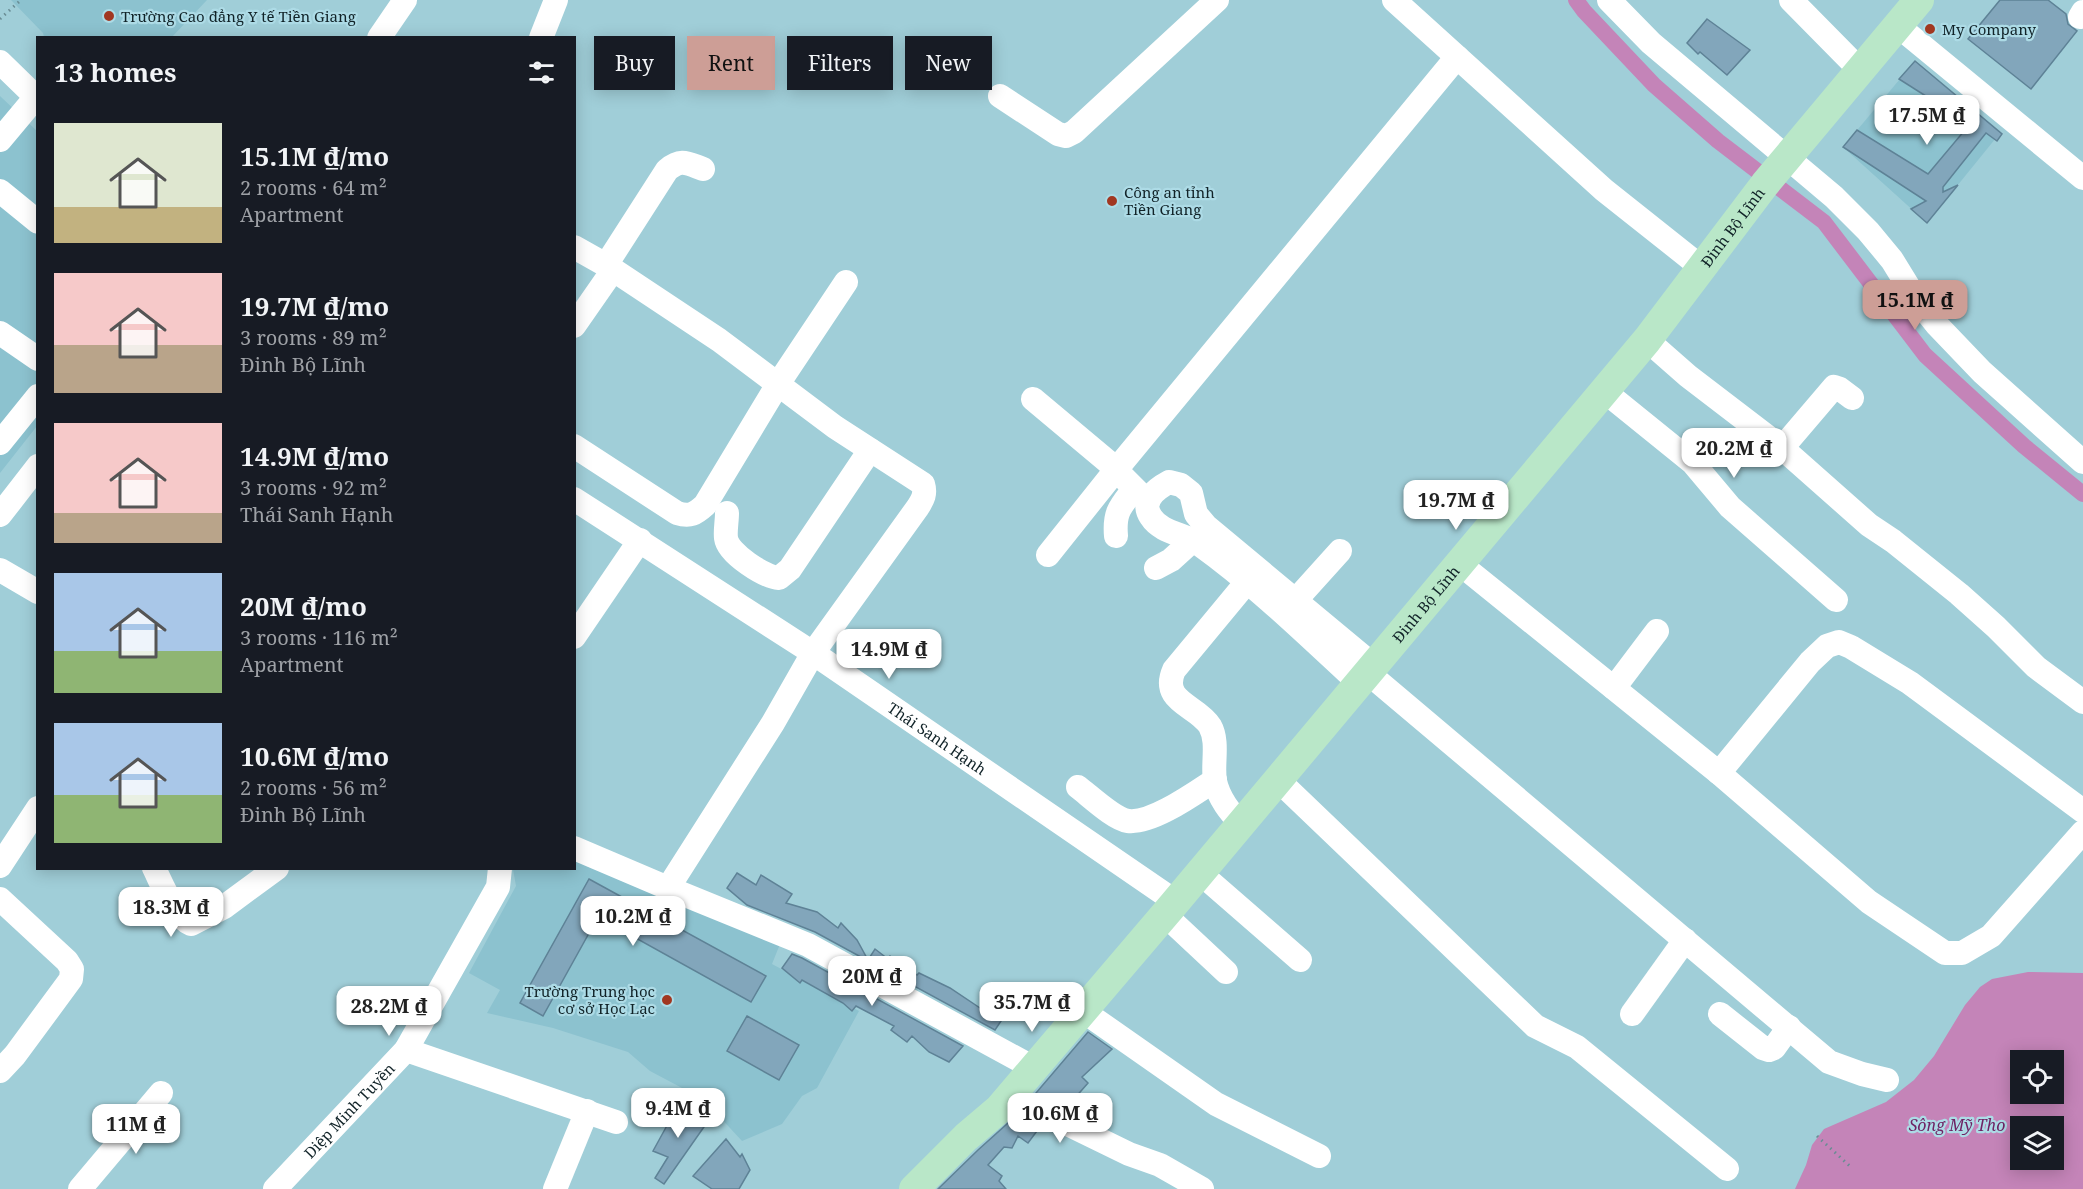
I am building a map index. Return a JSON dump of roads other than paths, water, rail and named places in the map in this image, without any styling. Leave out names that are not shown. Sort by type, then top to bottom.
[{"type":"main road","name":"Đinh Bộ Lĩnh","points":[[922,1187],[1010,1096],[1460,564],[1647,340],[1778,169],[1919,0]]},
{"type":"street","points":[[380,36],[405,0]]},
{"type":"street","points":[[542,36],[556,0]]},
{"type":"street","points":[[1000,96],[1058,134],[1066,136],[1074,132],[1217,0]]},
{"type":"street","points":[[1394,0],[1604,190],[1701,267]]},
{"type":"street","points":[[1609,0],[1778,169],[1834,197],[1868,231],[1892,260],[1916,299],[1937,325],[1982,372],[2083,462]]},
{"type":"street","points":[[1791,0],[1860,70]]},
{"type":"street","points":[[1898,26],[2083,178]]},
{"type":"street","points":[[1048,555],[1457,57]]},
{"type":"street","points":[[0,62],[36,97]]},
{"type":"street","points":[[0,140],[36,99]]},
{"type":"street","points":[[576,323],[667,170],[675,163],[685,162],[703,169]]},
{"type":"street","points":[[0,190],[36,220]]},
{"type":"street","points":[[576,248],[719,340],[835,427],[923,484],[925,495],[813,653],[767,732],[668,888]]},
{"type":"street","points":[[576,447],[677,513],[687,516],[696,514],[705,505],[778,384],[846,282]]},
{"type":"street","points":[[0,333],[36,358]]},
{"type":"street","points":[[1647,340],[1688,376],[1782,448],[1869,525],[1893,541],[1959,594],[1996,627],[2026,660],[2083,702]]},
{"type":"street","points":[[1782,448],[1834,387],[1852,398]]},
{"type":"street","points":[[1604,391],[1693,463],[1730,507],[1836,600]]},
{"type":"street","points":[[0,443],[36,398]]},
{"type":"street","points":[[1033,399],[1107,461],[1141,495],[1151,517],[1159,525],[1252,576]]},
{"type":"street","points":[[727,513],[726,539],[729,546],[748,564],[771,578],[779,578],[790,569],[870,450]]},
{"type":"street","points":[[0,515],[36,469]]},
{"type":"street","points":[[1116,536],[1115,518],[1121,506],[1169,482],[1180,485],[1191,493],[1196,514],[1252,576],[1367,674],[1829,1062],[1887,1080]]},
{"type":"street","name":"Thái Sanh Hạnh","points":[[576,499],[813,653],[1170,909],[1226,972]]},
{"type":"street","points":[[1156,568],[1172,560],[1196,514]]},
{"type":"street","points":[[576,634],[640,540]]},
{"type":"street","points":[[1289,607],[1340,551]]},
{"type":"street","points":[[1460,564],[1719,773],[1869,902],[1945,954],[1962,953],[1991,936],[2083,831]]},
{"type":"street","points":[[0,570],[36,591]]},
{"type":"street","points":[[1241,824],[1228,810],[1215,780],[1210,727],[1179,700],[1171,689],[1169,681],[1174,670],[1252,576]]},
{"type":"street","points":[[1614,688],[1657,631]]},
{"type":"street","points":[[1719,773],[1810,662],[1827,646],[1839,642],[1910,683],[2083,812]]},
{"type":"street","points":[[1078,787],[1126,821],[1140,820],[1180,803],[1215,780]]},
{"type":"street","points":[[1278,780],[1535,1026],[1577,1047],[1727,1169]]},
{"type":"street","points":[[0,866],[36,811]]},
{"type":"street","points":[[576,849],[808,945],[1034,1068]]},
{"type":"street","points":[[155,870],[179,915],[184,922],[191,924],[206,918],[231,902],[274,870]]},
{"type":"street","name":"Diệp Minh Tuyền","points":[[275,1189],[406,1050],[498,887],[500,870]]},
{"type":"street","points":[[1200,873],[1300,960]]},
{"type":"street","points":[[0,899],[67,961],[72,969],[71,979],[15,1055],[0,1071]]},
{"type":"street","points":[[1632,1014],[1686,940]]},
{"type":"street","points":[[1083,1011],[1216,1104],[1319,1156]]},
{"type":"street","points":[[1720,1014],[1763,1048],[1769,1050],[1774,1048],[1789,1027]]},
{"type":"street","points":[[406,1050],[616,1122]]},
{"type":"street","points":[[80,1189],[161,1093]]},
{"type":"street","points":[[1010,1096],[1130,1154],[1160,1165],[1202,1189]]},
{"type":"street","points":[[555,1189],[587,1111]]},
{"type":"water","name":"Sông Mỹ Tho","points":[[2028,972],[2083,973],[2083,1189],[1795,1189],[1812,1145],[1824,1129],[1886,1102],[1914,1080],[1934,1056],[1965,1005],[1980,987],[1992,979]]},
{"type":"waterway","points":[[1576,0],[1654,85],[1718,141],[1824,222],[1925,355],[2024,446],[2083,494]]},
{"type":"place","name":"Trường Cao đẳng Y tế Tiền Giang","points":[[109,16]]},
{"type":"place","name":"My Company","points":[[1930,29]]},
{"type":"place","name":"Công an tỉnh Tiền Giang","points":[[1112,201]]},
{"type":"place","name":"Trường Trung học cơ sở Học Lạc","points":[[667,1000]]}]
